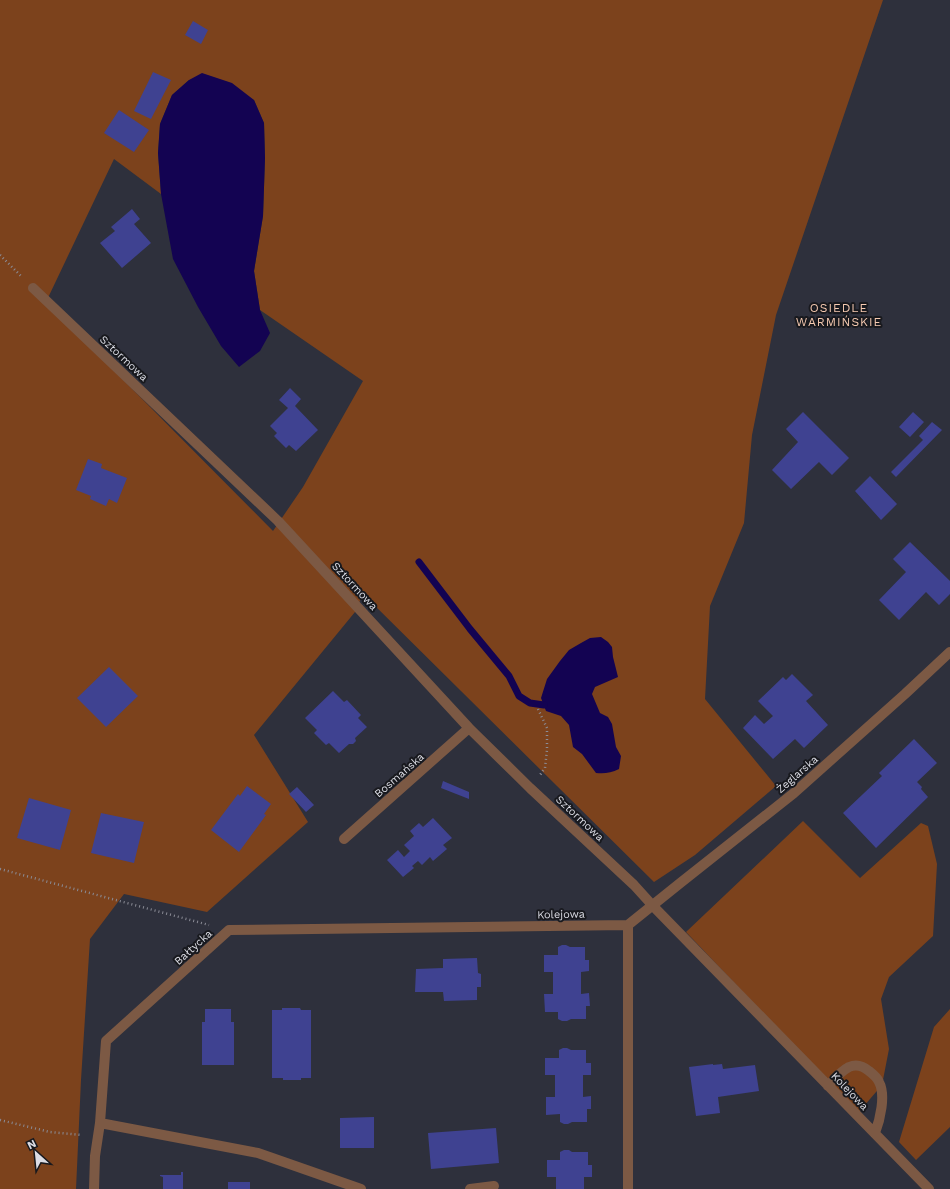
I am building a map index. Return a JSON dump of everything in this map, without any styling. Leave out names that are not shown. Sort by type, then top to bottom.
[{"type":"street","name":"Sztormowa","points":[[33,288],[278,521],[469,728],[530,788],[634,884],[653,906]]},
{"type":"street","name":"Żeglarska","points":[[628,925],[794,793],[950,652]]},
{"type":"street","name":"Bosmańska","points":[[344,839],[469,728]]},
{"type":"street","name":"Kolejowa","points":[[653,906],[929,1189]]},
{"type":"street","name":"Kolejowa","points":[[229,930],[628,925]]},
{"type":"street","points":[[628,925],[628,1189]]},
{"type":"street","name":"Bałtycka","points":[[94,1189],[95,1156],[100,1123],[106,1041],[229,930]]},
{"type":"street","points":[[828,1086],[839,1075],[853,1066],[866,1068],[874,1075],[879,1082],[882,1091],[880,1120],[875,1133]]},
{"type":"street","points":[[100,1123],[258,1153],[361,1189]]},
{"type":"street","points":[[470,1189],[494,1186]]},
{"type":"path","points":[[0,255],[33,288]]},
{"type":"path","points":[[530,788],[545,768],[547,750],[548,728],[538,709]]},
{"type":"path","name":"Bałtycka","points":[[0,869],[229,930]]},
{"type":"path","points":[[0,1120],[50,1132],[97,1136]]},
{"type":"shaded area","points":[[0,0],[883,0],[776,315],[752,435],[744,523],[710,606],[705,699],[776,786],[695,855],[654,882],[363,594],[355,612],[254,735],[308,822],[207,912],[124,894],[90,939],[76,1189],[0,1189]],"holes":[[[189,80],[254,100],[264,123],[265,158],[263,216],[254,271],[260,310],[363,381],[303,487],[273,531],[46,302],[114,159],[161,194],[158,153],[160,124],[172,95]]]},
{"type":"shaded area","points":[[202,73],[232,83],[254,100],[264,123],[265,158],[263,216],[254,271],[260,310],[270,333],[260,351],[239,367],[221,346],[198,307],[173,259],[161,194],[158,153],[160,124],[172,95],[189,80]]},
{"type":"shaded area","points":[[601,637],[612,647],[618,677],[595,687],[592,694],[600,713],[608,717],[612,724],[616,747],[621,756],[619,769],[610,772],[596,773],[582,754],[573,747],[569,725],[561,716],[546,711],[541,698],[547,679],[569,650],[590,638]]},
{"type":"shaded area","points":[[803,821],[860,878],[921,823],[928,826],[937,864],[933,936],[889,977],[881,999],[889,1049],[882,1085],[858,1113],[686,932]]},
{"type":"shaded area","points":[[950,1009],[950,1127],[916,1160],[899,1142],[934,1027]]},
{"type":"building","points":[[193,21],[208,30],[201,44],[185,35]]},
{"type":"building","points":[[153,72],[171,80],[151,119],[134,111]]},
{"type":"building","points":[[119,110],[149,130],[134,152],[104,133]]},
{"type":"building","points":[[132,209],[140,219],[134,224],[151,243],[122,268],[100,243],[115,231],[111,227]]},
{"type":"building","points":[[290,388],[301,399],[295,406],[318,430],[296,451],[289,445],[286,448],[274,436],[277,433],[270,426],[288,408],[279,400]]},
{"type":"building","points":[[803,412],[849,458],[832,475],[819,462],[791,489],[772,470],[798,442],[786,429]]},
{"type":"building","points":[[913,412],[924,422],[910,437],[899,427]]},
{"type":"building","points":[[932,422],[942,430],[896,477],[891,472],[923,440],[919,436]]},
{"type":"building","points":[[88,459],[102,464],[101,468],[127,478],[117,503],[109,499],[106,506],[90,499],[91,496],[76,490]]},
{"type":"building","points":[[870,476],[897,504],[881,520],[855,491]]},
{"type":"building","points":[[910,542],[950,581],[950,594],[939,605],[926,592],[899,620],[879,600],[906,572],[893,559]]},
{"type":"building","points":[[109,667],[138,696],[106,727],[77,698]]},
{"type":"building","points":[[792,674],[813,695],[806,701],[828,725],[804,748],[795,739],[773,759],[743,728],[755,715],[764,724],[773,716],[758,701],[783,677],[786,680]]},
{"type":"building","points":[[333,691],[344,702],[347,700],[361,715],[358,718],[367,727],[355,738],[356,741],[353,744],[349,744],[339,753],[329,743],[326,745],[314,733],[317,730],[305,718]]},
{"type":"building","points":[[914,739],[937,763],[917,782],[928,797],[876,848],[843,813],[882,776],[879,773]]},
{"type":"building","points":[[443,781],[469,792],[469,799],[441,788]]},
{"type":"building","points":[[247,786],[271,804],[264,814],[266,815],[239,852],[211,830],[238,794],[240,796]]},
{"type":"building","points":[[297,787],[314,805],[306,812],[289,794]]},
{"type":"building","points":[[29,798],[71,810],[60,850],[17,838]]},
{"type":"building","points":[[101,813],[144,822],[134,863],[91,853]]},
{"type":"building","points":[[433,818],[452,838],[443,845],[447,849],[433,861],[430,857],[422,865],[418,861],[412,866],[414,868],[403,877],[387,860],[398,850],[404,857],[410,851],[404,845],[414,836],[410,831],[419,823],[423,827]]},
{"type":"building","points":[[562,945],[570,947],[585,947],[585,960],[589,960],[589,971],[581,972],[581,994],[589,993],[590,1006],[586,1006],[586,1019],[571,1019],[562,1021],[558,1019],[558,1012],[545,1012],[544,994],[553,994],[553,972],[544,972],[544,955],[558,955],[558,947]]},
{"type":"building","points":[[477,958],[478,973],[481,974],[481,987],[477,987],[477,1000],[444,1001],[443,992],[415,992],[416,969],[443,968],[443,959]]},
{"type":"building","points":[[282,1008],[300,1008],[301,1010],[311,1010],[311,1078],[301,1078],[301,1080],[283,1080],[283,1078],[272,1078],[272,1010],[282,1010]]},
{"type":"building","points":[[205,1009],[231,1009],[231,1022],[234,1022],[234,1065],[202,1065],[202,1022],[205,1022]]},
{"type":"building","points":[[563,1048],[571,1050],[586,1050],[586,1063],[591,1063],[591,1075],[583,1075],[583,1097],[591,1096],[591,1109],[587,1109],[587,1122],[572,1122],[564,1124],[560,1122],[560,1114],[546,1115],[546,1097],[555,1097],[555,1075],[545,1075],[545,1058],[559,1058],[559,1050]]},
{"type":"building","points":[[722,1064],[723,1069],[755,1065],[759,1091],[718,1097],[720,1113],[696,1116],[689,1067]]},
{"type":"building","points":[[374,1117],[374,1148],[340,1148],[340,1118]]},
{"type":"building","points":[[496,1128],[499,1163],[431,1169],[428,1133]]},
{"type":"building","points":[[569,1150],[572,1152],[588,1152],[588,1165],[592,1165],[592,1177],[584,1177],[584,1189],[556,1189],[556,1177],[547,1177],[547,1160],[560,1160],[560,1152]]},
{"type":"building","points":[[181,1172],[183,1172],[183,1189],[163,1189],[163,1177],[160,1175],[181,1175]]},
{"type":"building","points":[[228,1182],[250,1182],[250,1189],[228,1189]]},
{"type":"waterway","points":[[419,562],[470,629],[509,676],[519,696],[530,703],[544,705]]},
{"type":"district","name":"OSIEDLE WARMIŃSKIE","points":[[839,315]]}]
